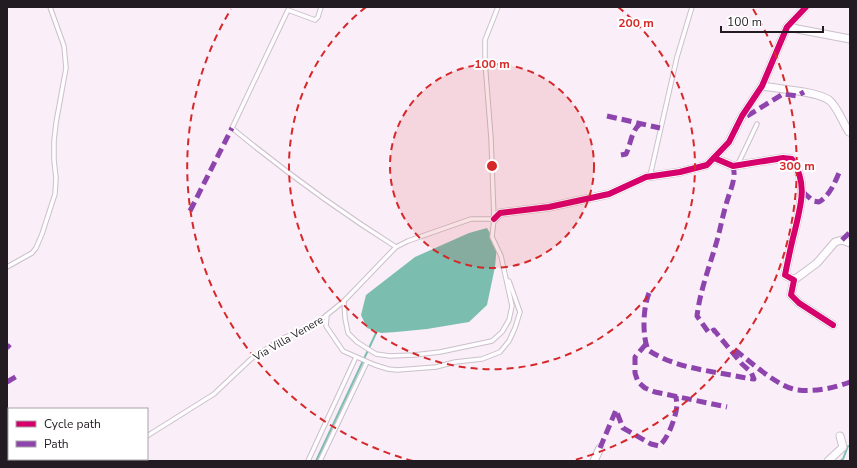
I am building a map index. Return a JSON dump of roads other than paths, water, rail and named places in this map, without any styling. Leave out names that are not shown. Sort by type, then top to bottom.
[{"type":"street","points":[[494,219],[500,213],[549,207],[609,194],[650,176],[680,172],[707,165],[729,142],[742,116],[762,86],[787,27],[806,7]]},
{"type":"street","points":[[787,27],[850,39]]},
{"type":"street","points":[[762,86],[804,92],[829,100],[834,105],[849,132],[850,131]]},
{"type":"street","points":[[714,158],[733,166],[783,158],[792,159],[796,165],[800,175],[803,192],[785,275],[794,280]]},
{"type":"street","points":[[834,325],[799,303],[791,295],[794,280],[816,263],[835,242],[842,240],[850,243]]},
{"type":"street","points":[[828,461],[843,447],[840,436]]},
{"type":"street","points":[[594,461],[600,448]]},
{"type":"lane","points":[[7,267],[32,253],[36,248],[42,234],[54,194],[56,178],[54,141],[66,68],[64,46],[50,7]]},
{"type":"lane","points":[[321,7],[318,18],[315,20],[288,10],[232,128],[258,150],[371,231],[396,247]]},
{"type":"lane","points":[[344,301],[348,333],[357,342],[376,354],[390,356],[440,352],[492,341],[502,332],[509,320],[512,306],[501,256],[492,237],[494,219],[491,138],[485,62],[485,40],[498,7]]},
{"type":"lane","points":[[650,176],[677,56],[692,7]]},
{"type":"lane","points":[[738,166],[757,124]]},
{"type":"lane","name":"Via Villa Venere","points":[[148,435],[214,394],[251,359],[284,338],[307,329],[327,315],[344,301],[396,247],[408,241],[472,219],[494,219]]},
{"type":"lane","points":[[327,315],[326,326],[343,351],[367,362],[388,368],[409,370],[482,359],[500,352],[509,341],[520,312],[505,272]]},
{"type":"lane","points":[[308,461],[358,358]]},
{"type":"lane","points":[[320,461],[367,362]]},
{"type":"waterway","points":[[316,461],[377,331]]},
{"type":"waterway","points":[[840,461],[843,459],[848,446]]}]
